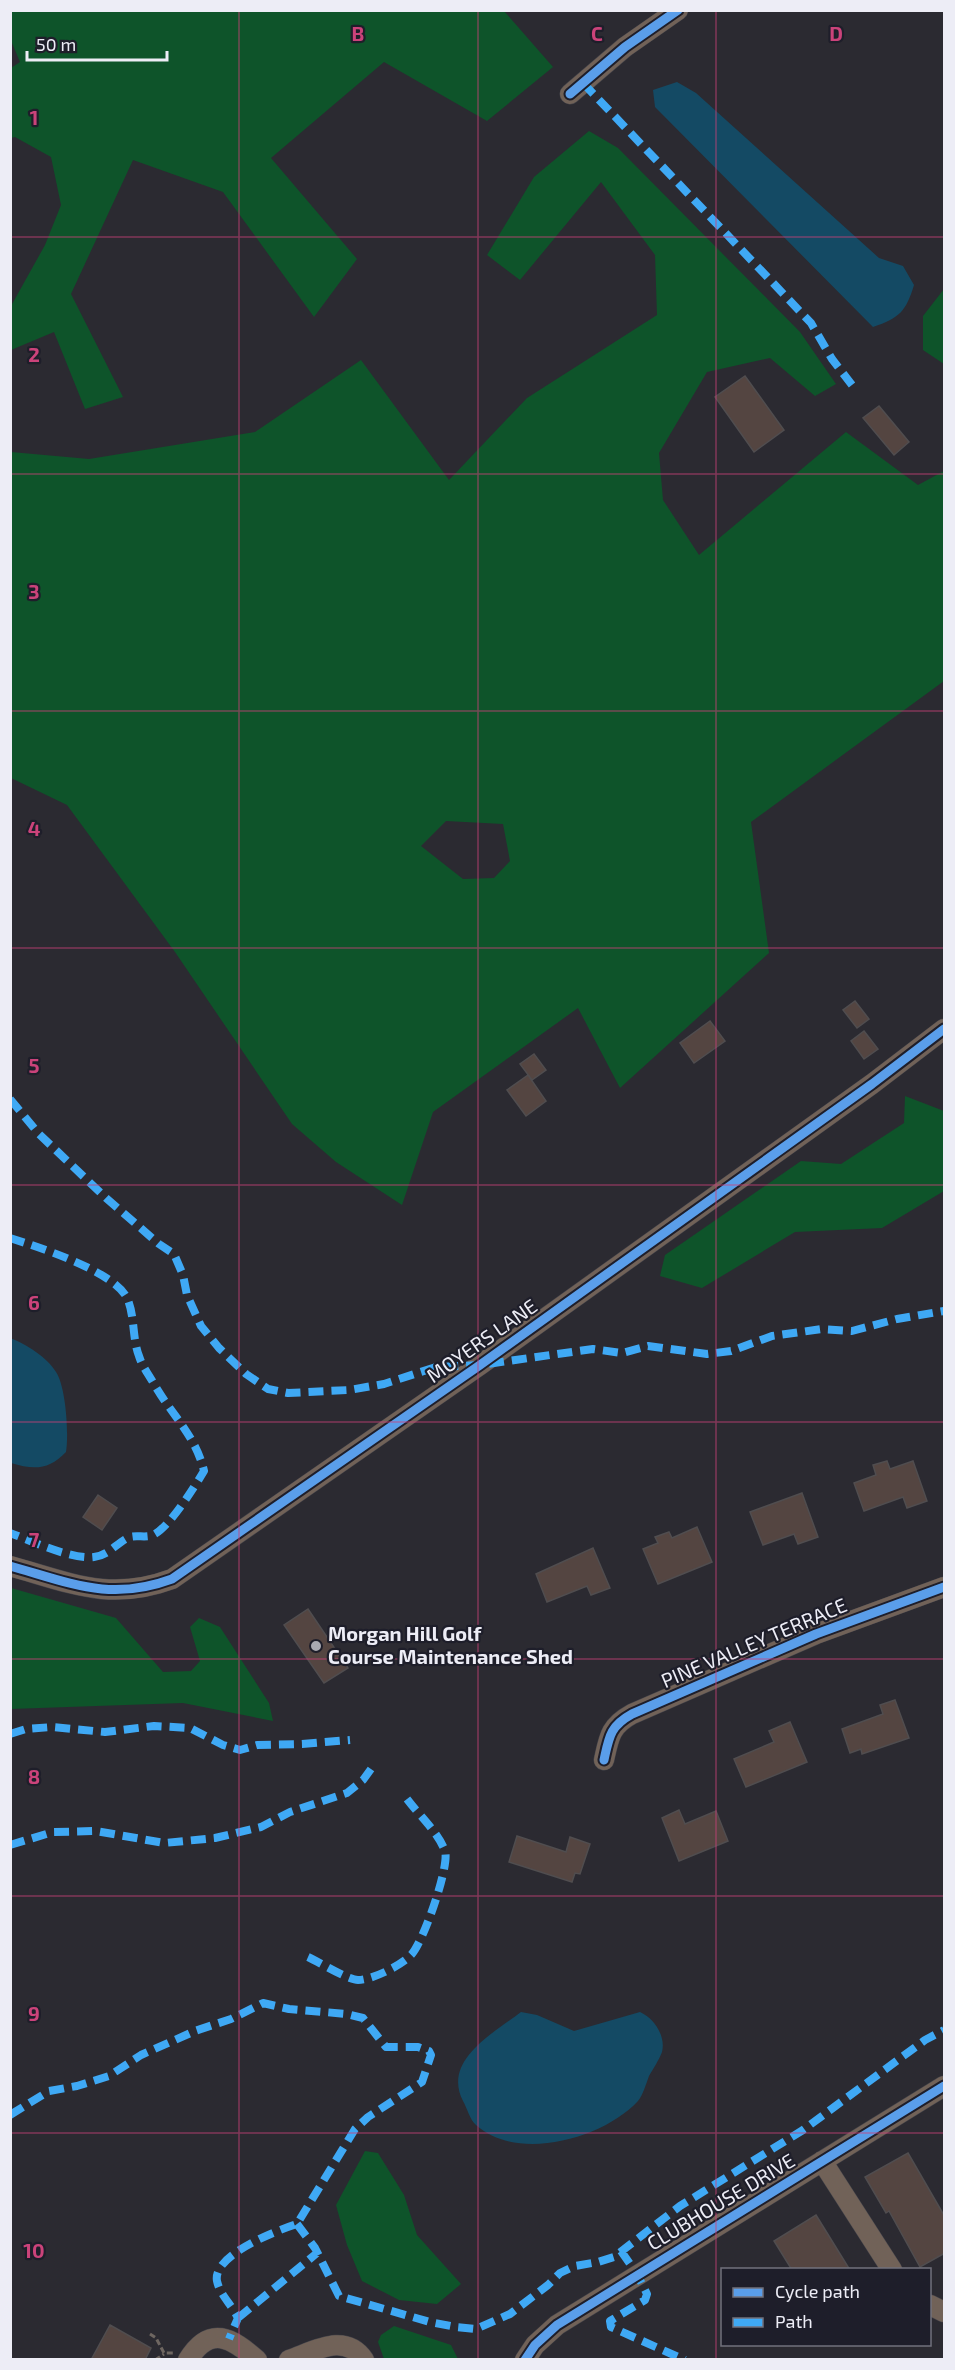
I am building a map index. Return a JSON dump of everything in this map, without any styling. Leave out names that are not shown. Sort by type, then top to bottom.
[{"type":"street","points":[[570,94],[625,47],[678,10]]},
{"type":"street","name":"MOYERS LANE","points":[[10,1566],[97,1590],[128,1591],[150,1587],[172,1579],[480,1365],[872,1084],[945,1029]]},
{"type":"street","name":"PINE VALLEY TERRACE","points":[[604,1760],[608,1740],[618,1722],[632,1714],[816,1634],[945,1587]]},
{"type":"street","name":"CLUBHOUSE DRIVE","points":[[525,2360],[535,2344],[558,2325],[945,2086]]},
{"type":"street","points":[[822,2161],[891,2268]]},
{"type":"street","points":[[931,2306],[945,2312]]},
{"type":"street","points":[[188,2359],[196,2347],[212,2338],[225,2337],[238,2343],[257,2360]]},
{"type":"street","points":[[289,2360],[339,2343],[350,2345],[364,2360]]},
{"type":"path","points":[[150,2334],[156,2338],[164,2353]]},
{"type":"path","points":[[155,2360],[164,2353],[188,2359]]},
{"type":"green space","points":[[11,10],[504,11],[553,67],[487,121],[384,62],[271,158],[357,259],[314,317],[223,192],[133,160],[71,294],[123,397],[85,409],[54,332],[11,350],[11,306],[45,245],[61,205],[51,157],[15,137],[11,138],[11,68],[20,62],[12,43]]},
{"type":"green space","points":[[589,131],[618,148],[800,332],[836,384],[815,396],[770,358],[707,372],[659,453],[663,500],[699,555],[846,432],[918,485],[944,471],[944,681],[751,822],[769,953],[620,1088],[578,1008],[433,1112],[402,1205],[336,1162],[292,1124],[175,952],[67,805],[11,778],[11,452],[89,459],[255,432],[361,360],[449,480],[527,398],[657,315],[655,255],[601,182],[520,280],[487,255],[534,177]],"holes":[[[446,821],[503,824],[510,861],[494,878],[463,879],[421,846]]]},
{"type":"green space","points":[[944,289],[944,364],[923,350],[923,316]]},
{"type":"green space","points":[[905,1096],[944,1111],[944,1191],[882,1228],[795,1232],[702,1288],[660,1276],[665,1255],[801,1161],[841,1164],[904,1123]]},
{"type":"green space","points":[[11,1588],[116,1618],[163,1672],[191,1671],[200,1661],[190,1627],[199,1618],[220,1627],[269,1703],[273,1721],[183,1703],[11,1709]]},
{"type":"green space","points":[[365,2151],[378,2153],[404,2195],[417,2235],[461,2284],[437,2304],[399,2300],[362,2281],[347,2245],[336,2205]]},
{"type":"green space","points":[[394,2326],[451,2345],[458,2359],[384,2359],[378,2342],[381,2335]]},
{"type":"water","points":[[677,82],[696,93],[879,258],[903,266],[914,285],[905,307],[896,317],[873,327],[655,107],[653,90]]},
{"type":"water","points":[[10,1338],[42,1356],[56,1372],[62,1388],[67,1423],[66,1452],[60,1458],[41,1467],[27,1467],[11,1463]]},
{"type":"water","points":[[521,2012],[537,2015],[574,2031],[640,2012],[645,2015],[658,2028],[663,2046],[661,2055],[638,2101],[604,2126],[560,2141],[537,2144],[514,2142],[494,2136],[476,2125],[470,2117],[458,2086],[459,2073],[465,2060],[474,2049]]},
{"type":"building","points":[[745,376],[784,430],[754,452],[715,397]]},
{"type":"building","points":[[879,406],[909,442],[894,455],[863,418]]},
{"type":"building","points":[[855,1001],[869,1019],[857,1028],[843,1010]]},
{"type":"building","points":[[710,1021],[725,1041],[694,1063],[680,1043]]},
{"type":"building","points":[[864,1031],[878,1049],[864,1059],[851,1041]]},
{"type":"building","points":[[534,1054],[546,1070],[532,1080],[520,1064]]},
{"type":"building","points":[[528,1075],[546,1101],[526,1116],[507,1090]]},
{"type":"building","points":[[887,1461],[890,1469],[913,1461],[927,1501],[907,1508],[903,1497],[864,1511],[854,1483],[876,1475],[873,1465]]},
{"type":"building","points":[[802,1493],[818,1537],[798,1544],[794,1534],[763,1545],[750,1512]]},
{"type":"building","points":[[98,1495],[117,1508],[102,1530],[83,1517]]},
{"type":"building","points":[[697,1527],[712,1562],[658,1584],[643,1549],[658,1543],[655,1537],[669,1532],[672,1538]]},
{"type":"building","points":[[593,1548],[610,1588],[591,1595],[587,1586],[547,1602],[536,1574]]},
{"type":"building","name":"Morgan Hill Golf Course Maintenance Shed","points":[[308,1609],[348,1668],[324,1683],[284,1625]]},
{"type":"building","points":[[895,1700],[909,1738],[862,1754],[861,1749],[850,1753],[842,1729],[883,1714],[880,1705]]},
{"type":"building","points":[[790,1722],[807,1762],[746,1787],[734,1759],[774,1742],[769,1731]]},
{"type":"building","points":[[679,1810],[685,1824],[716,1811],[728,1841],[679,1861],[662,1818]]},
{"type":"building","points":[[517,1836],[566,1852],[570,1837],[590,1844],[580,1874],[575,1873],[572,1882],[509,1862]]},
{"type":"building","points":[[908,2153],[945,2217],[945,2253],[920,2267],[889,2211],[886,2213],[865,2177]]},
{"type":"building","points":[[816,2215],[849,2268],[791,2268],[774,2241]]},
{"type":"building","points":[[110,2325],[151,2348],[145,2360],[91,2360]]},
{"type":"marked path","points":[[583,83],[811,323],[832,359],[852,385]]},
{"type":"marked path","points":[[10,1099],[39,1134],[106,1198],[159,1244],[174,1254],[183,1275],[187,1295],[201,1326],[219,1348],[246,1374],[268,1389],[288,1393],[349,1390],[384,1384],[436,1367],[480,1365],[593,1349],[622,1353],[648,1346],[707,1354],[731,1351],[772,1336],[822,1329],[852,1331],[897,1319],[944,1311]]},
{"type":"marked path","points":[[10,1238],[74,1261],[107,1278],[119,1288],[130,1305],[137,1349],[142,1363],[189,1436],[204,1471],[181,1506],[159,1531],[150,1536],[130,1537],[100,1556],[75,1556],[10,1533]]},
{"type":"marked path","points":[[10,1734],[26,1729],[52,1727],[105,1732],[154,1726],[190,1728],[223,1745],[240,1750],[257,1745],[350,1740]]},
{"type":"marked path","points":[[10,1845],[53,1832],[96,1831],[164,1843],[215,1838],[261,1827],[290,1812],[347,1793],[363,1780],[371,1769]]},
{"type":"marked path","points":[[308,1957],[358,1980],[371,1978],[394,1967],[407,1959],[416,1948],[440,1887],[445,1851],[433,1830],[407,1799]]},
{"type":"marked path","points":[[10,2115],[49,2091],[77,2086],[109,2076],[141,2055],[195,2031],[231,2019],[263,2003],[289,2009],[347,2014],[363,2018],[386,2047],[418,2047],[429,2051],[431,2055],[422,2082],[368,2117],[355,2129],[297,2224],[248,2245],[235,2253],[218,2271],[217,2281],[221,2291],[238,2318],[229,2339]]},
{"type":"marked path","points":[[297,2224],[315,2248],[339,2296],[430,2322],[476,2329],[510,2314],[560,2273],[575,2266],[614,2257],[680,2206],[803,2130],[925,2040],[944,2030]]},
{"type":"marked path","points":[[621,2251],[647,2294],[645,2300],[610,2321],[611,2327],[685,2360]]},
{"type":"marked path","points":[[238,2318],[317,2253]]},
{"type":"cycle path","points":[[570,94],[625,47],[678,10]]},
{"type":"cycle path","points":[[10,1566],[91,1588],[129,1589],[150,1586],[172,1579],[480,1365],[872,1084],[944,1029]]},
{"type":"cycle path","points":[[604,1760],[607,1745],[615,1728],[632,1714],[816,1634],[944,1587]]},
{"type":"cycle path","points":[[525,2360],[535,2345],[557,2325],[944,2086]]},
{"type":"place","name":"Morgan Hill Golf Course Maintenance Shed","points":[[316,1646]]}]
